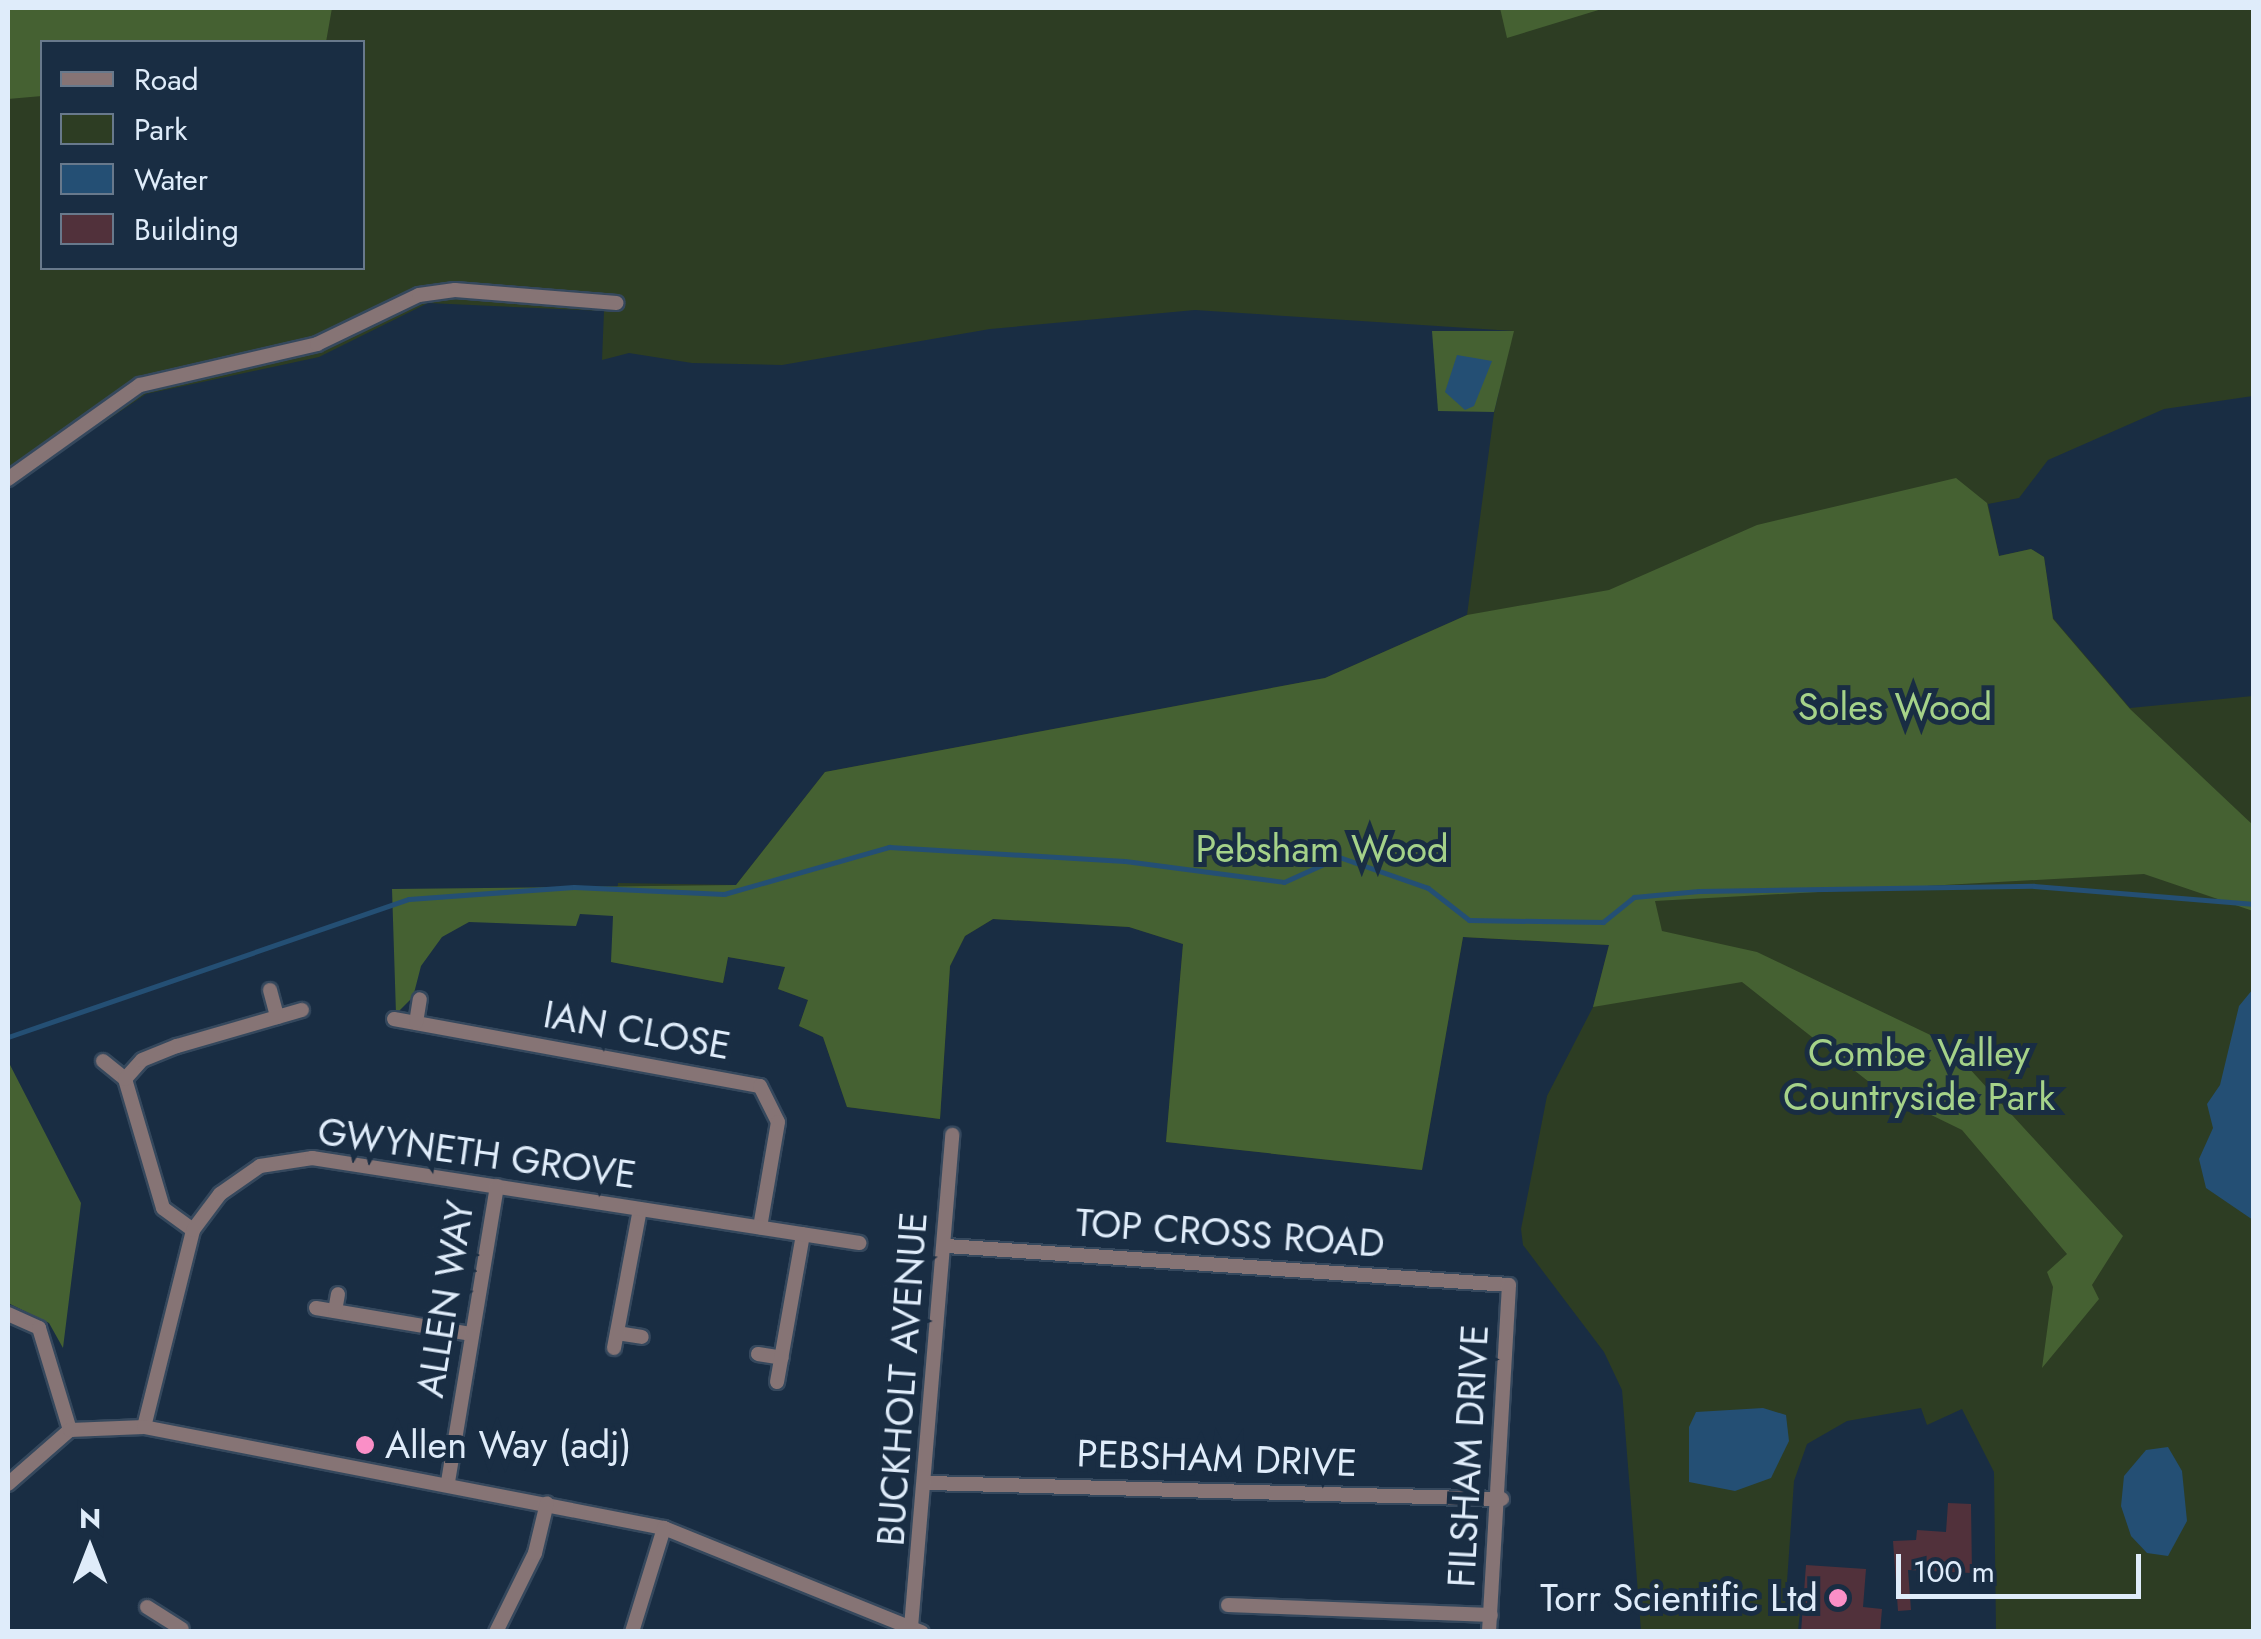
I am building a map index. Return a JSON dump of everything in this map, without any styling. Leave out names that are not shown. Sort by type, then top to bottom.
[{"type":"street","points":[[8,480],[140,384],[317,344],[420,295],[456,290],[616,303]]},
{"type":"street","points":[[270,990],[277,1017]]},
{"type":"street","points":[[416,1023],[420,999]]},
{"type":"street","points":[[125,1079],[159,1053],[302,1010]]},
{"type":"street","name":"IAN CLOSE","points":[[394,1019],[760,1086],[778,1122],[760,1228]]},
{"type":"street","points":[[103,1062],[125,1079],[164,1208],[193,1230]]},
{"type":"street","name":"BUCKHOLT AVENUE","points":[[917,1629],[952,1136]]},
{"type":"street","name":"GWYNETH GROVE","points":[[144,1427],[193,1230],[220,1194],[260,1166],[312,1158],[859,1243]]},
{"type":"street","name":"ALLEN WAY","points":[[448,1482],[496,1186]]},
{"type":"street","points":[[614,1348],[640,1209]]},
{"type":"street","points":[[777,1382],[803,1234]]},
{"type":"street","name":"TOP CROSS ROAD","points":[[947,1246],[1509,1285]]},
{"type":"street","name":"FILSHAM DRIVE","points":[[1489,1632],[1502,1499],[1509,1285]]},
{"type":"street","points":[[335,1311],[338,1294]]},
{"type":"street","points":[[316,1308],[472,1334]]},
{"type":"street","points":[[8,1314],[40,1328],[70,1430]]},
{"type":"street","points":[[617,1332],[642,1337]]},
{"type":"street","points":[[758,1354],[782,1358]]},
{"type":"street","points":[[8,1484],[70,1430],[144,1427],[448,1482],[664,1528],[917,1629]]},
{"type":"street","name":"PEBSHAM DRIVE","points":[[929,1482],[1502,1499]]},
{"type":"street","points":[[496,1632],[535,1553],[547,1502]]},
{"type":"street","points":[[632,1632],[664,1528]]},
{"type":"street","points":[[1228,1605],[1491,1615]]},
{"type":"street","points":[[147,1607],[160,1624],[182,1629]]},
{"type":"green space","name":"Combe Valley Countryside Park","points":[[8,8],[2253,8],[2253,396],[2164,409],[2048,460],[2019,498],[1988,504],[1999,556],[2031,549],[2044,557],[2053,618],[2130,708],[2253,696],[2253,1631],[1996,1631],[1994,1472],[1962,1409],[1927,1425],[1921,1408],[1847,1421],[1807,1444],[1794,1481],[1787,1582],[1788,1610],[1800,1611],[1798,1631],[1641,1631],[1622,1390],[1604,1352],[1523,1245],[1521,1229],[1547,1096],[1593,1007],[1609,945],[1463,937],[1422,1170],[1166,1142],[1183,944],[1129,927],[993,919],[965,936],[950,966],[940,1119],[847,1107],[823,1037],[799,1026],[808,1000],[778,989],[785,967],[728,957],[723,983],[611,962],[618,883],[736,885],[825,772],[1325,678],[1467,615],[1494,413],[1513,331],[1195,310],[990,329],[782,365],[692,363],[629,353],[602,360],[604,311],[428,303],[319,357],[146,394],[8,487]]},
{"type":"green space","points":[[8,8],[332,8],[326,40],[40,40],[40,96],[8,99]]},
{"type":"green space","points":[[1500,8],[1605,8],[1507,38]]},
{"type":"green space","points":[[1432,331],[1514,331],[1494,412],[1438,411]]},
{"type":"green space","name":"Pebsham Wood","points":[[1956,478],[1987,503],[1999,556],[2031,549],[2044,557],[2053,619],[2130,709],[2254,826],[2253,911],[2144,874],[1655,901],[1662,931],[1757,952],[1945,1042],[2123,1236],[2092,1285],[2099,1299],[2042,1368],[2053,1287],[2047,1272],[2067,1254],[1962,1130],[1878,1089],[1742,982],[1593,1007],[1609,945],[1463,937],[1422,1170],[1166,1142],[1183,944],[1129,927],[993,919],[965,936],[950,966],[940,1119],[847,1107],[823,1037],[799,1026],[808,1000],[778,989],[785,967],[728,957],[723,983],[611,962],[613,916],[580,914],[576,926],[469,922],[442,937],[421,966],[413,997],[396,1014],[392,889],[736,885],[825,772],[1325,678],[1467,615],[1609,590],[1757,525]]},
{"type":"green space","points":[[8,1061],[81,1203],[63,1348],[49,1323],[8,1303]]},
{"type":"water","points":[[1457,355],[1492,361],[1474,406],[1465,410],[1445,392]]},
{"type":"water","points":[[2253,989],[2253,1220],[2206,1188],[2199,1159],[2213,1128],[2207,1104],[2220,1085],[2239,1006]]},
{"type":"water","points":[[1763,1408],[1786,1415],[1789,1441],[1771,1478],[1735,1491],[1689,1482],[1689,1427],[1696,1412]]},
{"type":"water","points":[[2168,1447],[2182,1471],[2187,1521],[2168,1556],[2147,1553],[2131,1536],[2121,1506],[2124,1476],[2146,1450]]},
{"type":"building","points":[[1948,1503],[1971,1504],[1972,1573],[1908,1570],[1911,1610],[1898,1611],[1893,1541],[1916,1540],[1917,1530],[1946,1532]]},
{"type":"building","name":"Torr Scientific Ltd","points":[[1806,1565],[1866,1569],[1863,1607],[1882,1609],[1880,1632],[1801,1632]]},
{"type":"waterway","points":[[8,1037],[409,899],[574,887],[724,894],[889,847],[1125,861],[1284,882],[1339,857],[1428,888],[1469,920],[1603,922],[1634,897],[1699,891],[2034,886],[2254,904]]},
{"type":"place","name":"Allen Way (adj)","points":[[365,1445]]},
{"type":"place","name":"Torr Scientific Ltd","points":[[1838,1598]]},
{"type":"park label","name":"Soles Wood","points":[[1895,707]]}]
